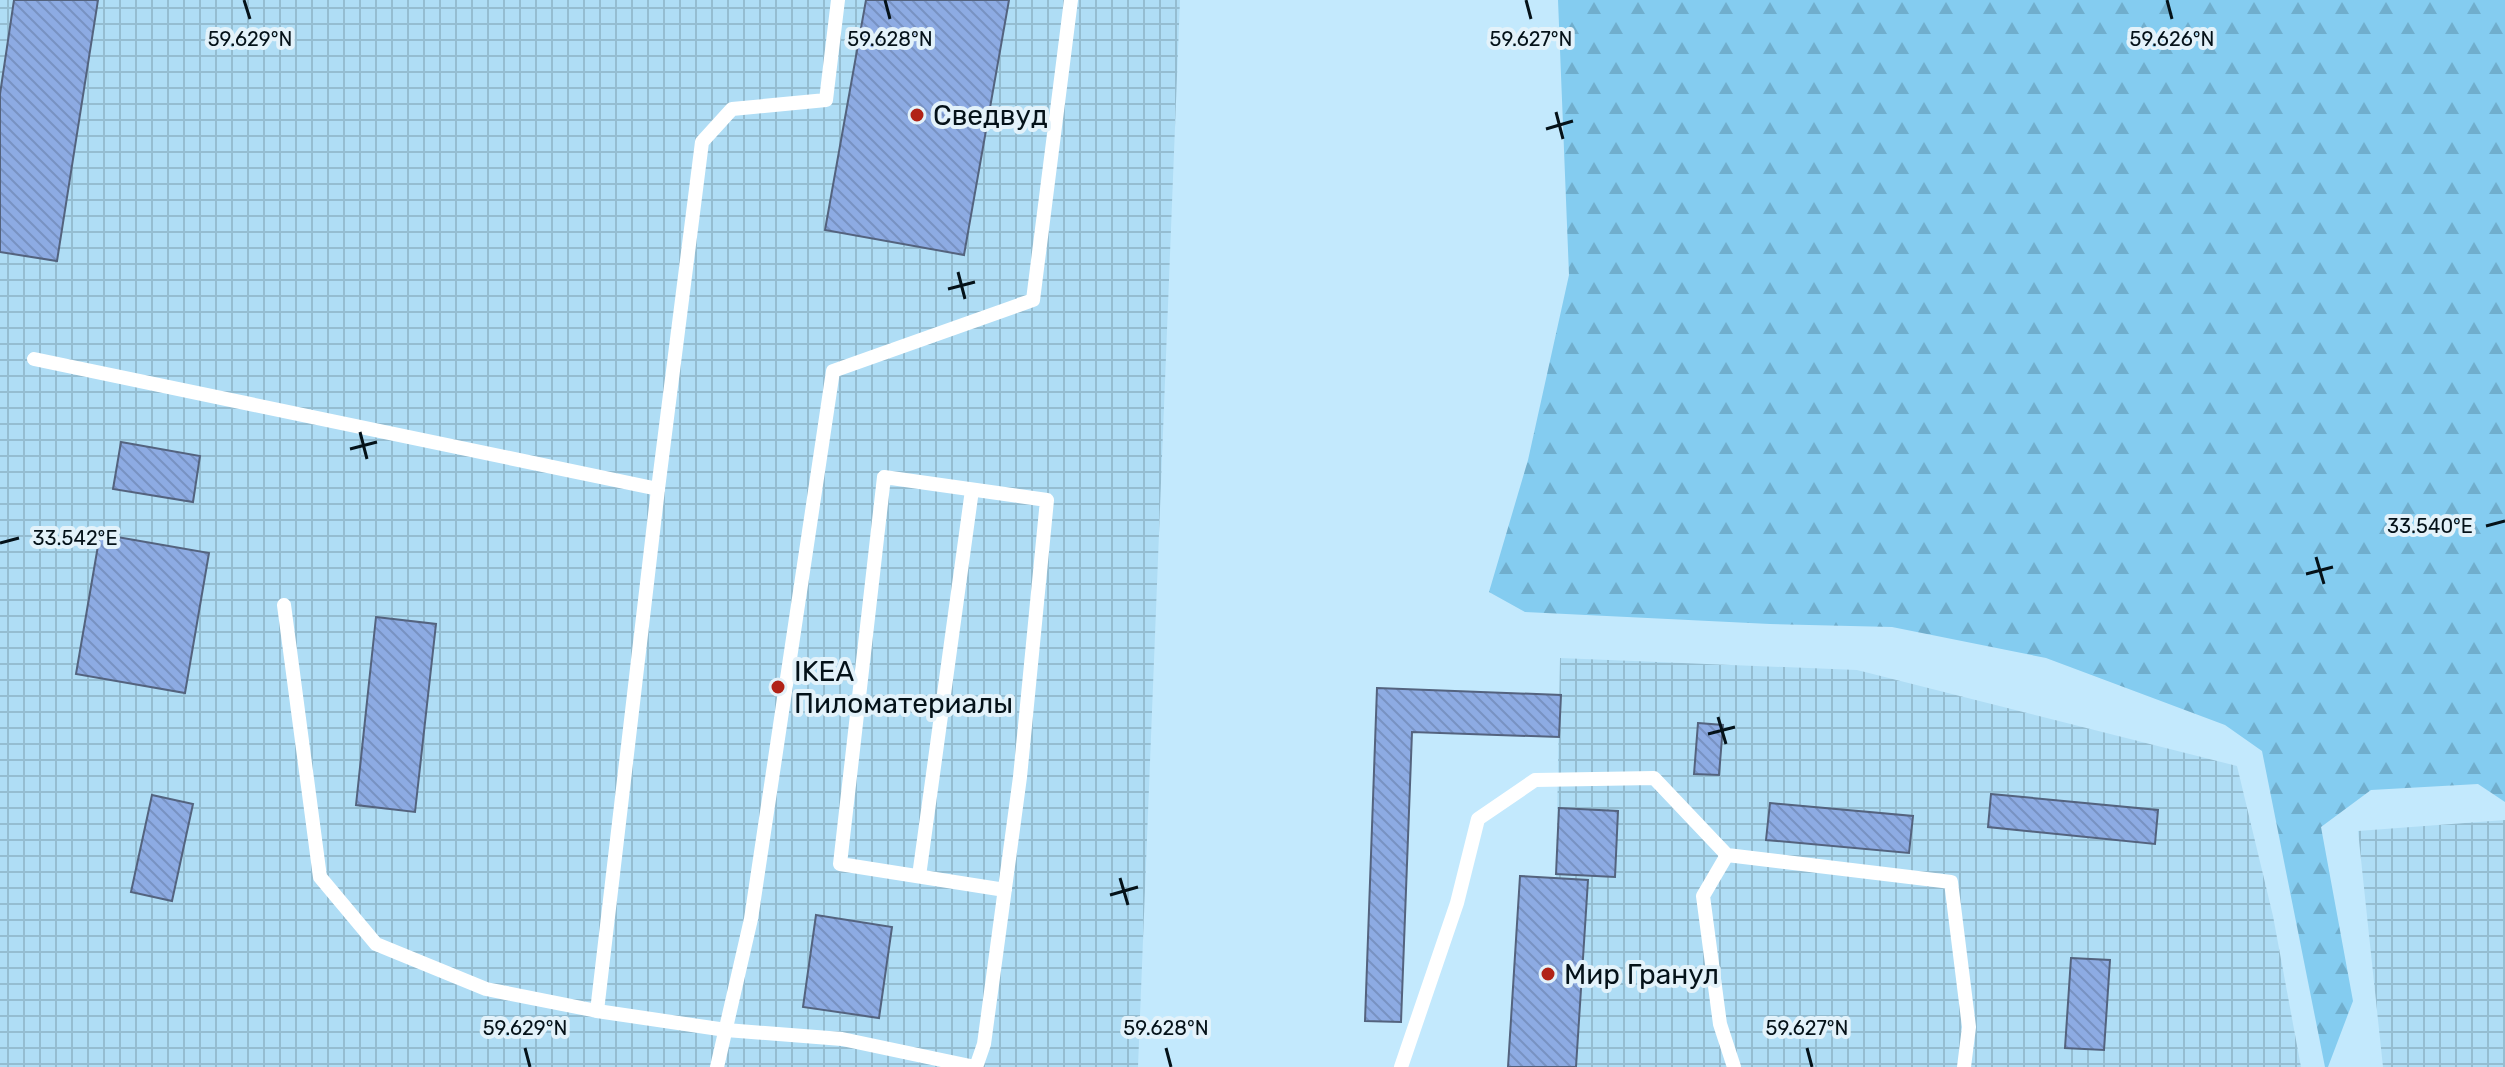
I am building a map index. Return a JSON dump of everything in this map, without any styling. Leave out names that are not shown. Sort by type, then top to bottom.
[{"type":"lane","points":[[597,1011],[702,142],[732,109],[826,100],[838,0]]},
{"type":"lane","points":[[717,1067],[751,919],[833,371],[1033,300],[1071,0]]},
{"type":"lane","points":[[34,359],[658,489]]},
{"type":"lane","points":[[284,605],[320,877],[376,944],[486,989],[597,1011],[726,1030],[842,1039],[976,1067],[984,1044],[1005,890],[1020,777],[1047,500],[884,477],[840,864],[1005,890]]},
{"type":"lane","points":[[919,876],[972,490]]},
{"type":"lane","points":[[1401,1067],[1457,903],[1478,819],[1535,780],[1654,778],[1727,855],[1951,882],[1969,1027],[1964,1067]]},
{"type":"lane","points":[[1727,855],[1703,896],[1720,1024],[1734,1067]]},
{"type":"shaded area","points":[[0,0],[1180,0],[1138,1067],[0,1067]]},
{"type":"shaded area","points":[[1560,658],[1857,670],[2237,766],[2273,916],[2301,1067],[1508,1067],[1520,876],[1556,878]]},
{"type":"shaded area","points":[[2505,820],[2505,1067],[2383,1067],[2358,831]]},
{"type":"green space","points":[[1558,0],[2505,0],[2505,802],[2478,784],[2371,790],[2321,827],[2353,1001],[2328,1067],[2325,1067],[2262,751],[2225,725],[2046,658],[1892,627],[1525,612],[1489,592],[1528,460],[1569,275]]},
{"type":"building","points":[[14,0],[98,0],[57,261],[0,252],[0,94]]},
{"type":"building","name":"Сведвуд","points":[[866,0],[1009,0],[964,255],[825,230]]},
{"type":"building","points":[[121,442],[200,456],[193,502],[113,489]]},
{"type":"building","points":[[100,534],[209,553],[185,693],[76,674]]},
{"type":"building","points":[[376,617],[436,624],[415,812],[356,805]]},
{"type":"building","points":[[1377,688],[1561,695],[1559,737],[1412,732],[1401,1022],[1365,1021]]},
{"type":"building","points":[[1698,723],[1723,725],[1719,775],[1694,774]]},
{"type":"building","points":[[1991,794],[2158,810],[2155,844],[1988,827]]},
{"type":"building","points":[[152,795],[193,804],[172,901],[131,892]]},
{"type":"building","points":[[1770,803],[1913,816],[1909,853],[1766,840]]},
{"type":"building","points":[[1559,808],[1618,811],[1615,877],[1556,874]]},
{"type":"building","name":"Мир Гранул","points":[[1520,876],[1588,880],[1576,1067],[1508,1067]]},
{"type":"building","points":[[816,915],[892,927],[879,1018],[803,1007]]},
{"type":"building","points":[[2071,958],[2110,960],[2104,1050],[2065,1048]]},
{"type":"place","name":"Сведвуд","points":[[917,115]]},
{"type":"place","name":"IKEA Пиломатериалы","points":[[778,687]]},
{"type":"place","name":"Мир Гранул","points":[[1548,974]]}]
